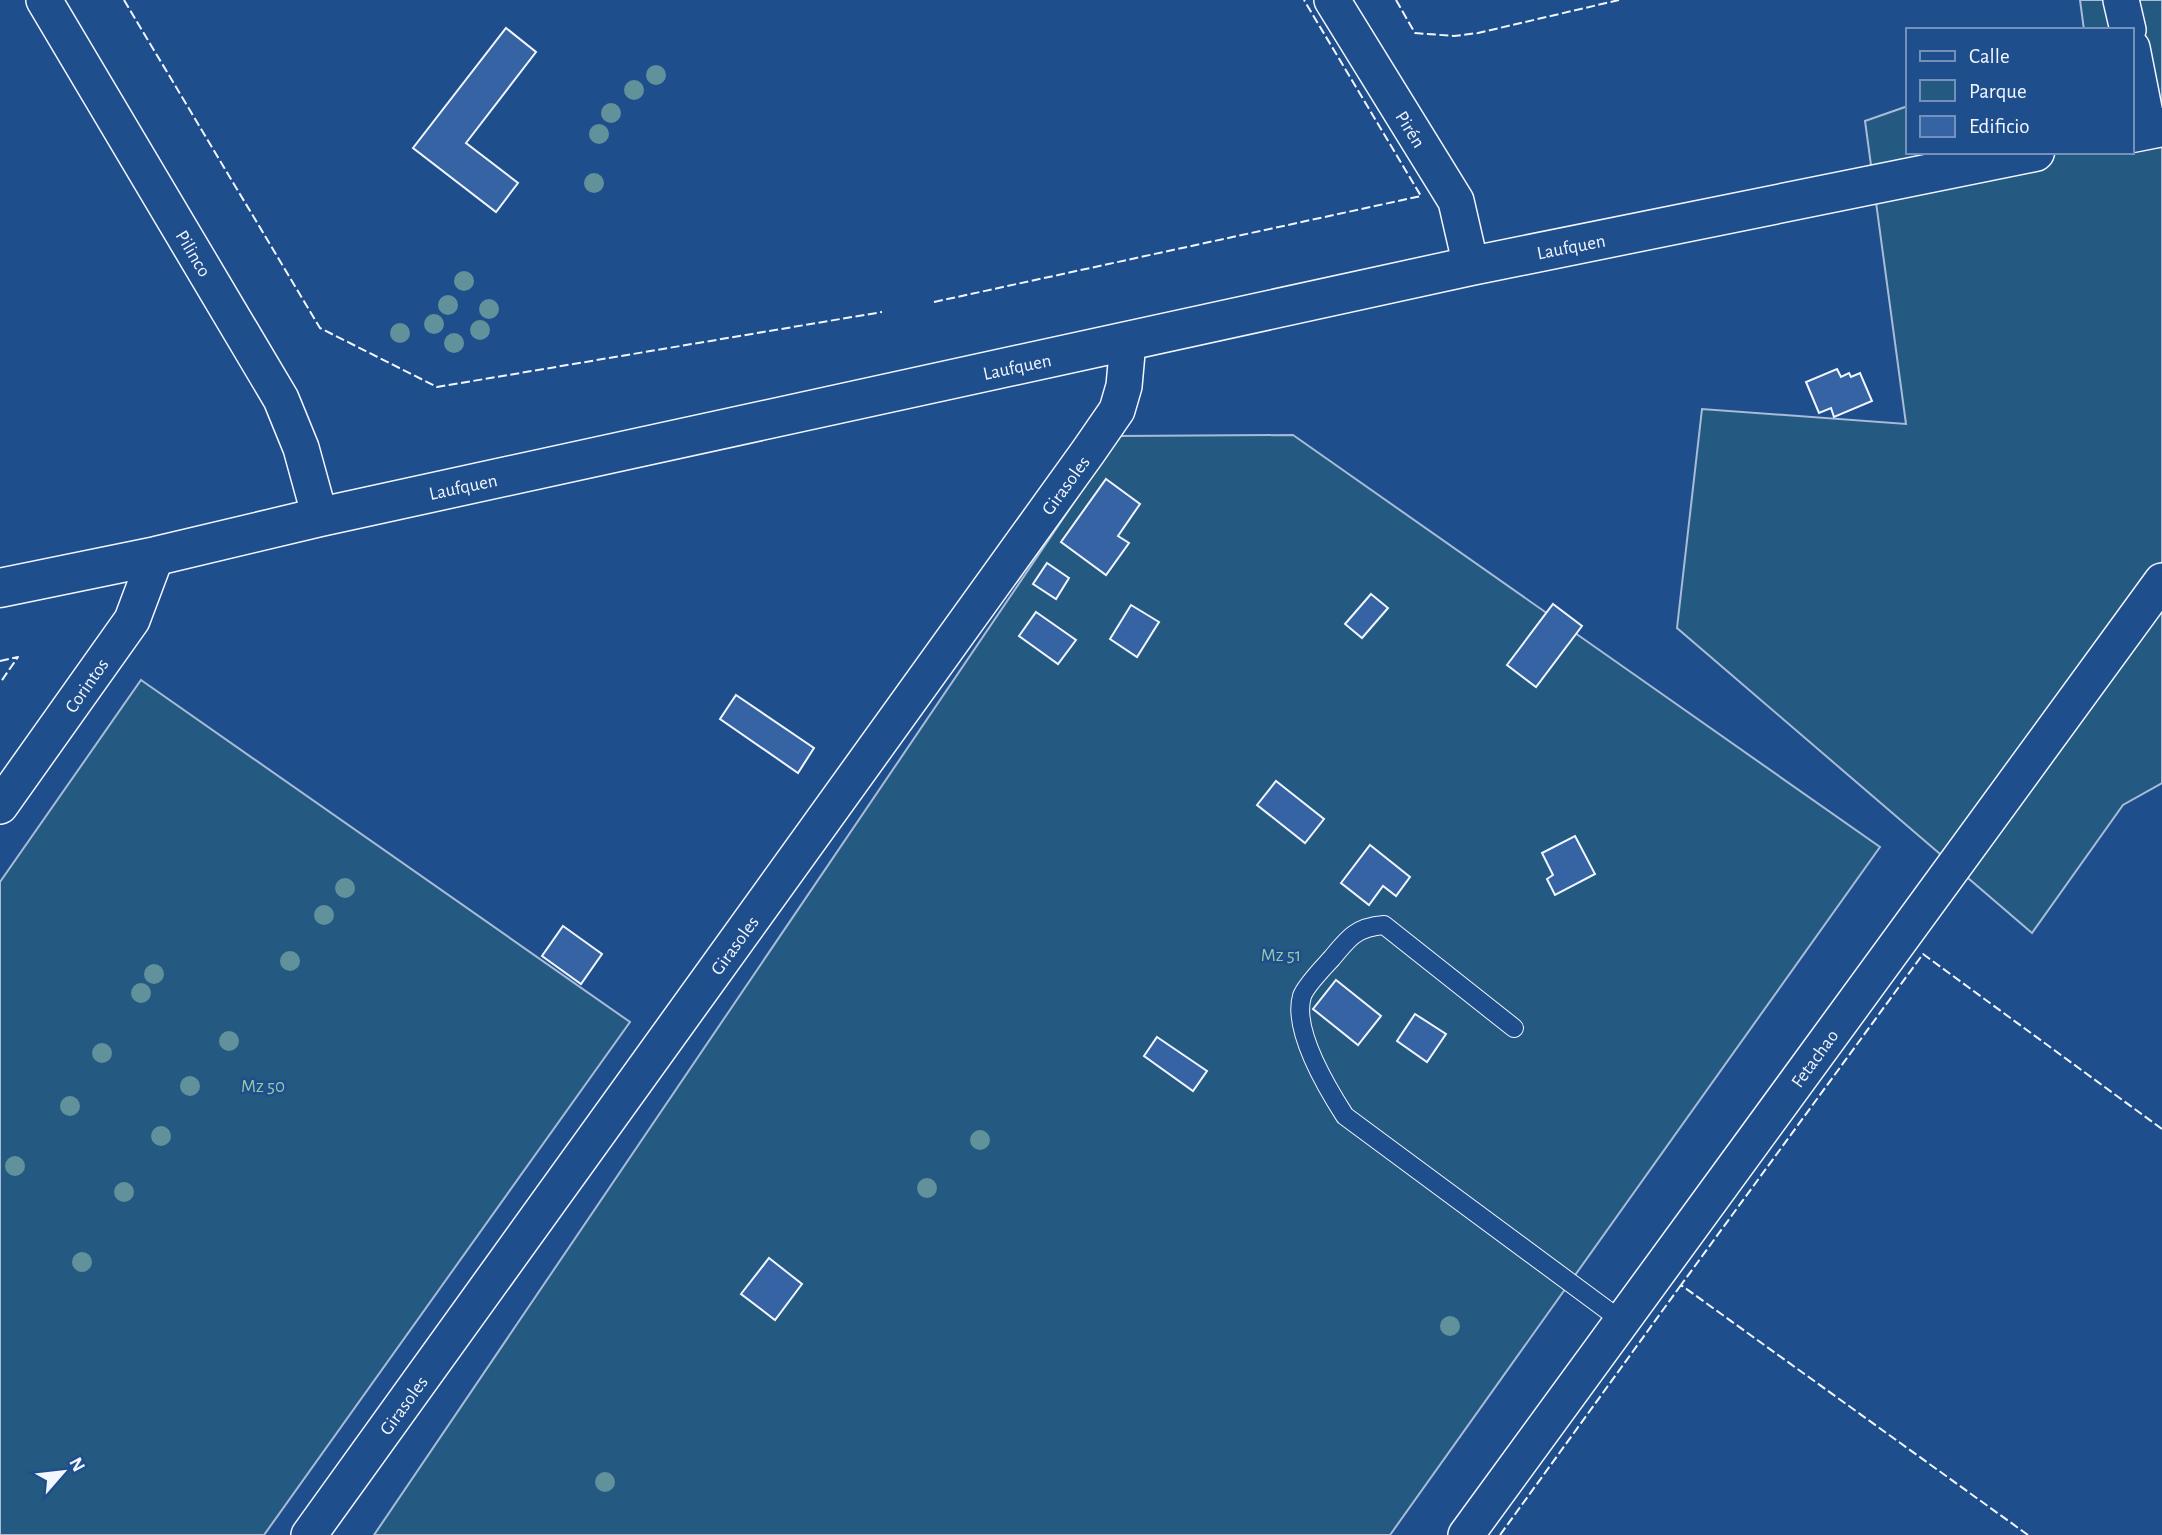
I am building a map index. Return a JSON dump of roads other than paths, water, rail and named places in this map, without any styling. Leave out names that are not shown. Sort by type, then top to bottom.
[{"type":"street","name":"Pilinco","points":[[44,0],[281,399],[302,448],[320,517]]},
{"type":"street","name":"Pirén","points":[[1332,0],[1456,201],[1471,266]]},
{"type":"street","points":[[2121,0],[2128,28]]},
{"type":"street","points":[[2134,59],[2147,130]]},
{"type":"street","name":"Laufquen","points":[[0,588],[1471,266],[2025,154]]},
{"type":"street","name":"Girasoles","points":[[309,1535],[1117,410],[1124,386],[1128,342]]},
{"type":"street","name":"Corintos","points":[[0,806],[132,620],[156,556]]},
{"type":"street","name":"Fetachao","points":[[1466,1535],[2162,581]]},
{"type":"lane","points":[[1514,1028],[1384,925],[1368,926],[1349,937],[1302,995],[1300,1017],[1317,1071],[1345,1116],[1622,1321]]},
{"type":"park label","name":"Mz 51","points":[[1281,954]]},
{"type":"park label","name":"Mz 50","points":[[263,1085]]}]
